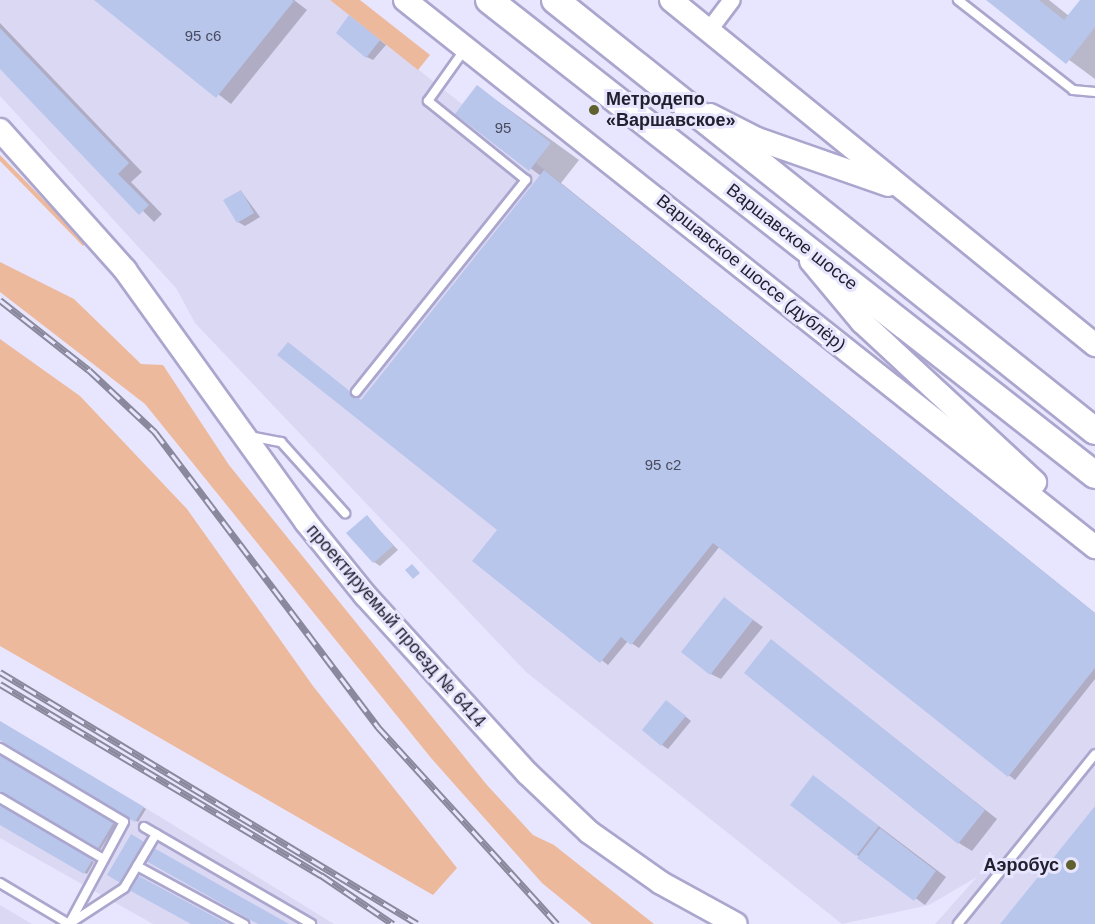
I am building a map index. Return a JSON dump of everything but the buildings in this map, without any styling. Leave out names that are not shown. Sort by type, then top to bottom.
[{"type":"main road","name":"Варшавское шоссе (дублёр)","points":[[405,0],[1095,547]]},
{"type":"main road","name":"Варшавское шоссе","points":[[489,0],[1086,468]]},
{"type":"main road","points":[[555,0],[691,106],[1095,431]]},
{"type":"main road","points":[[671,0],[929,207],[1095,345]]},
{"type":"main road","points":[[691,106],[758,139],[868,174],[929,207]]},
{"type":"main road","name":"проектируемый проезд № 6414","points":[[0,130],[125,270],[243,436],[364,595],[527,773],[589,832],[660,884],[735,924]]},
{"type":"main road","points":[[791,237],[862,322],[1095,539]]},
{"type":"street","points":[[710,29],[732,0]]},
{"type":"lane","points":[[958,0],[1073,90],[1095,92]]},
{"type":"lane","points":[[356,392],[526,180],[428,101],[466,47]]},
{"type":"lane","points":[[243,436],[280,442],[345,513]]},
{"type":"lane","points":[[0,748],[124,822],[102,858],[69,924]]},
{"type":"lane","points":[[958,924],[1095,754]]},
{"type":"lane","points":[[0,798],[102,858]]},
{"type":"lane","points":[[144,827],[306,923]]},
{"type":"lane","points":[[69,924],[124,888],[156,834]]},
{"type":"lane","points":[[137,866],[244,924]]},
{"type":"lane","points":[[0,883],[69,924]]},
{"type":"shaded area","points":[[0,0],[330,0],[462,104],[477,85],[551,143],[536,163],[1095,613],[1095,924],[935,924],[977,877],[929,905],[842,924],[526,672],[195,323],[176,288],[0,96]]},
{"type":"shaded area","points":[[330,0],[360,0],[430,55],[418,70]]},
{"type":"shaded area","points":[[0,155],[86,243],[83,246],[0,161]]},
{"type":"shaded area","points":[[0,262],[74,299],[141,364],[163,365],[229,465],[487,785],[533,835],[554,845],[654,924],[592,924],[542,883],[431,758],[145,404],[0,292]]},
{"type":"shaded area","points":[[0,339],[80,396],[187,509],[313,686],[457,868],[433,895],[0,646]]},
{"type":"shaded area","points":[[0,721],[334,924],[153,924],[0,838]]},
{"type":"shaded area","points":[[0,905],[32,924],[0,924]]},
{"type":"railway","points":[[0,300],[89,370],[155,432],[378,727],[557,924]]},
{"type":"railway","points":[[0,672],[417,924]]},
{"type":"railway","points":[[0,684],[321,875],[393,924]]},
{"type":"place","name":"Метродепо «Варшавское»","points":[[594,110]]},
{"type":"place","name":"Аэробус","points":[[1071,865]]}]
